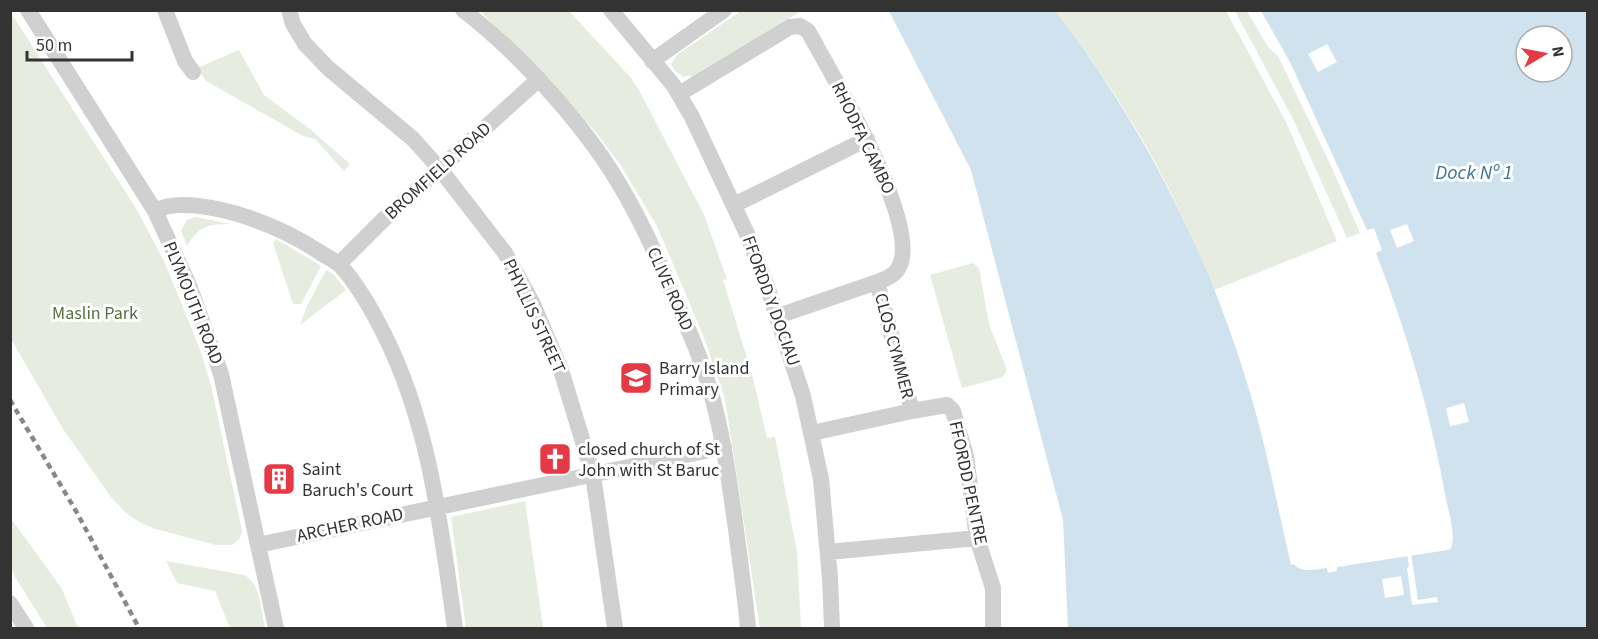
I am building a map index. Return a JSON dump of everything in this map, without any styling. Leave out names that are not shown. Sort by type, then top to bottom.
[{"type":"street","name":"PLYMOUTH ROAD","points":[[28,10],[155,211],[189,285],[221,374],[276,628]]},
{"type":"street","points":[[165,10],[185,61],[193,72]]},
{"type":"street","name":"PHYLLIS STREET","points":[[289,10],[293,24],[305,44],[328,68],[413,139],[440,169],[504,253],[532,302],[561,370],[593,475],[615,628]]},
{"type":"street","name":"CLIVE ROAD","points":[[463,10],[539,79],[595,147],[618,182],[662,268],[709,385],[724,447],[747,628]]},
{"type":"street","name":"FFORDD Y DOCIAU","points":[[612,10],[679,94],[704,139],[735,205],[778,316],[803,396],[821,479],[828,552],[831,628]]},
{"type":"street","points":[[652,62],[724,10]]},
{"type":"street","name":"RHODFA CAMBO","points":[[679,94],[790,27],[800,26],[808,31],[867,139],[894,201],[903,253],[899,268],[891,276],[877,282],[778,316]]},
{"type":"street","name":"BROMFIELD ROAD","points":[[339,264],[539,79]]},
{"type":"street","points":[[735,205],[867,139]]},
{"type":"street","points":[[155,211],[164,206],[202,206],[272,225],[298,238],[339,264],[370,306],[400,365],[421,431],[439,507],[455,628]]},
{"type":"street","name":"CLOS CYMMER","points":[[877,282],[912,411]]},
{"type":"street","name":"FFORDD PENTRE","points":[[812,433],[947,405],[953,411],[966,456],[977,538],[993,588],[993,628]]},
{"type":"street","name":"ARCHER ROAD","points":[[258,545],[724,447]]},
{"type":"street","points":[[828,552],[977,538]]},
{"type":"street","points":[[10,603],[26,628]]},
{"type":"green space","name":"Maslin Park","points":[[10,11],[137,210],[165,263],[201,352],[212,390],[242,531],[240,538],[232,545],[216,545],[155,529],[125,512],[111,497],[63,429],[11,339]]},
{"type":"green space","points":[[480,11],[569,11],[631,78],[639,90],[704,215],[727,279],[723,280],[752,374],[767,438],[775,437],[797,552],[801,628],[760,628],[725,399],[703,335],[657,226],[620,164],[597,134],[565,97]]},
{"type":"green space","points":[[741,11],[801,11],[692,78],[690,75],[683,77],[675,71],[671,64],[678,54]]},
{"type":"green space","points":[[1055,11],[1226,11],[1287,124],[1337,241],[1214,290],[1170,191],[1141,137],[1091,60]]},
{"type":"green space","points":[[1235,11],[1247,11],[1268,47],[1278,56],[1332,168],[1360,233],[1347,238],[1293,119]]},
{"type":"green space","points":[[239,50],[264,95],[311,130],[350,164],[344,171],[315,139],[303,136],[206,81],[197,68]]},
{"type":"green space","points":[[196,217],[231,224],[210,226],[200,230],[187,246],[181,231],[187,220]]},
{"type":"green space","points":[[276,239],[321,266],[301,304],[293,304],[273,243]]},
{"type":"green space","points":[[973,263],[979,268],[989,324],[1007,370],[1003,377],[962,388],[930,275]]},
{"type":"green space","points":[[326,270],[333,274],[346,290],[300,325],[306,308]]},
{"type":"green space","points":[[525,501],[543,628],[466,628],[451,517]]},
{"type":"green space","points":[[10,517],[62,589],[78,628],[47,628],[15,577],[11,568]]},
{"type":"green space","points":[[166,561],[244,575],[250,579],[257,591],[265,628],[230,628],[215,591],[177,583]]},
{"type":"water","name":"Dock Nº 1","points":[[889,11],[1055,11],[1119,102],[1174,200],[1198,251],[1239,356],[1255,410],[1291,565],[1294,564],[1305,570],[1327,568],[1328,573],[1337,571],[1337,567],[1448,550],[1451,548],[1452,530],[1425,405],[1408,343],[1376,253],[1382,250],[1374,228],[1367,230],[1290,62],[1261,11],[1587,11],[1587,628],[1068,628],[1063,520],[971,170]]},
{"type":"pier","points":[[1327,44],[1337,62],[1318,72],[1308,54]]},
{"type":"pier","points":[[1407,224],[1414,241],[1397,248],[1390,230]]},
{"type":"pier","points":[[1464,403],[1469,422],[1450,426],[1446,408]]},
{"type":"pier","points":[[1411,553],[1418,600],[1437,597],[1438,602],[1412,605],[1407,568],[1409,566],[1407,554]]},
{"type":"pier","points":[[1401,576],[1404,595],[1385,598],[1382,579]]},
{"type":"railway","points":[[10,400],[76,511],[139,628]]},
{"type":"place","name":"Barry Island Primary","points":[[636,378]]},
{"type":"place","name":"closed church of St John with St Baruc","points":[[555,459]]},
{"type":"place","name":"Saint Baruch's Court","points":[[279,479]]}]
